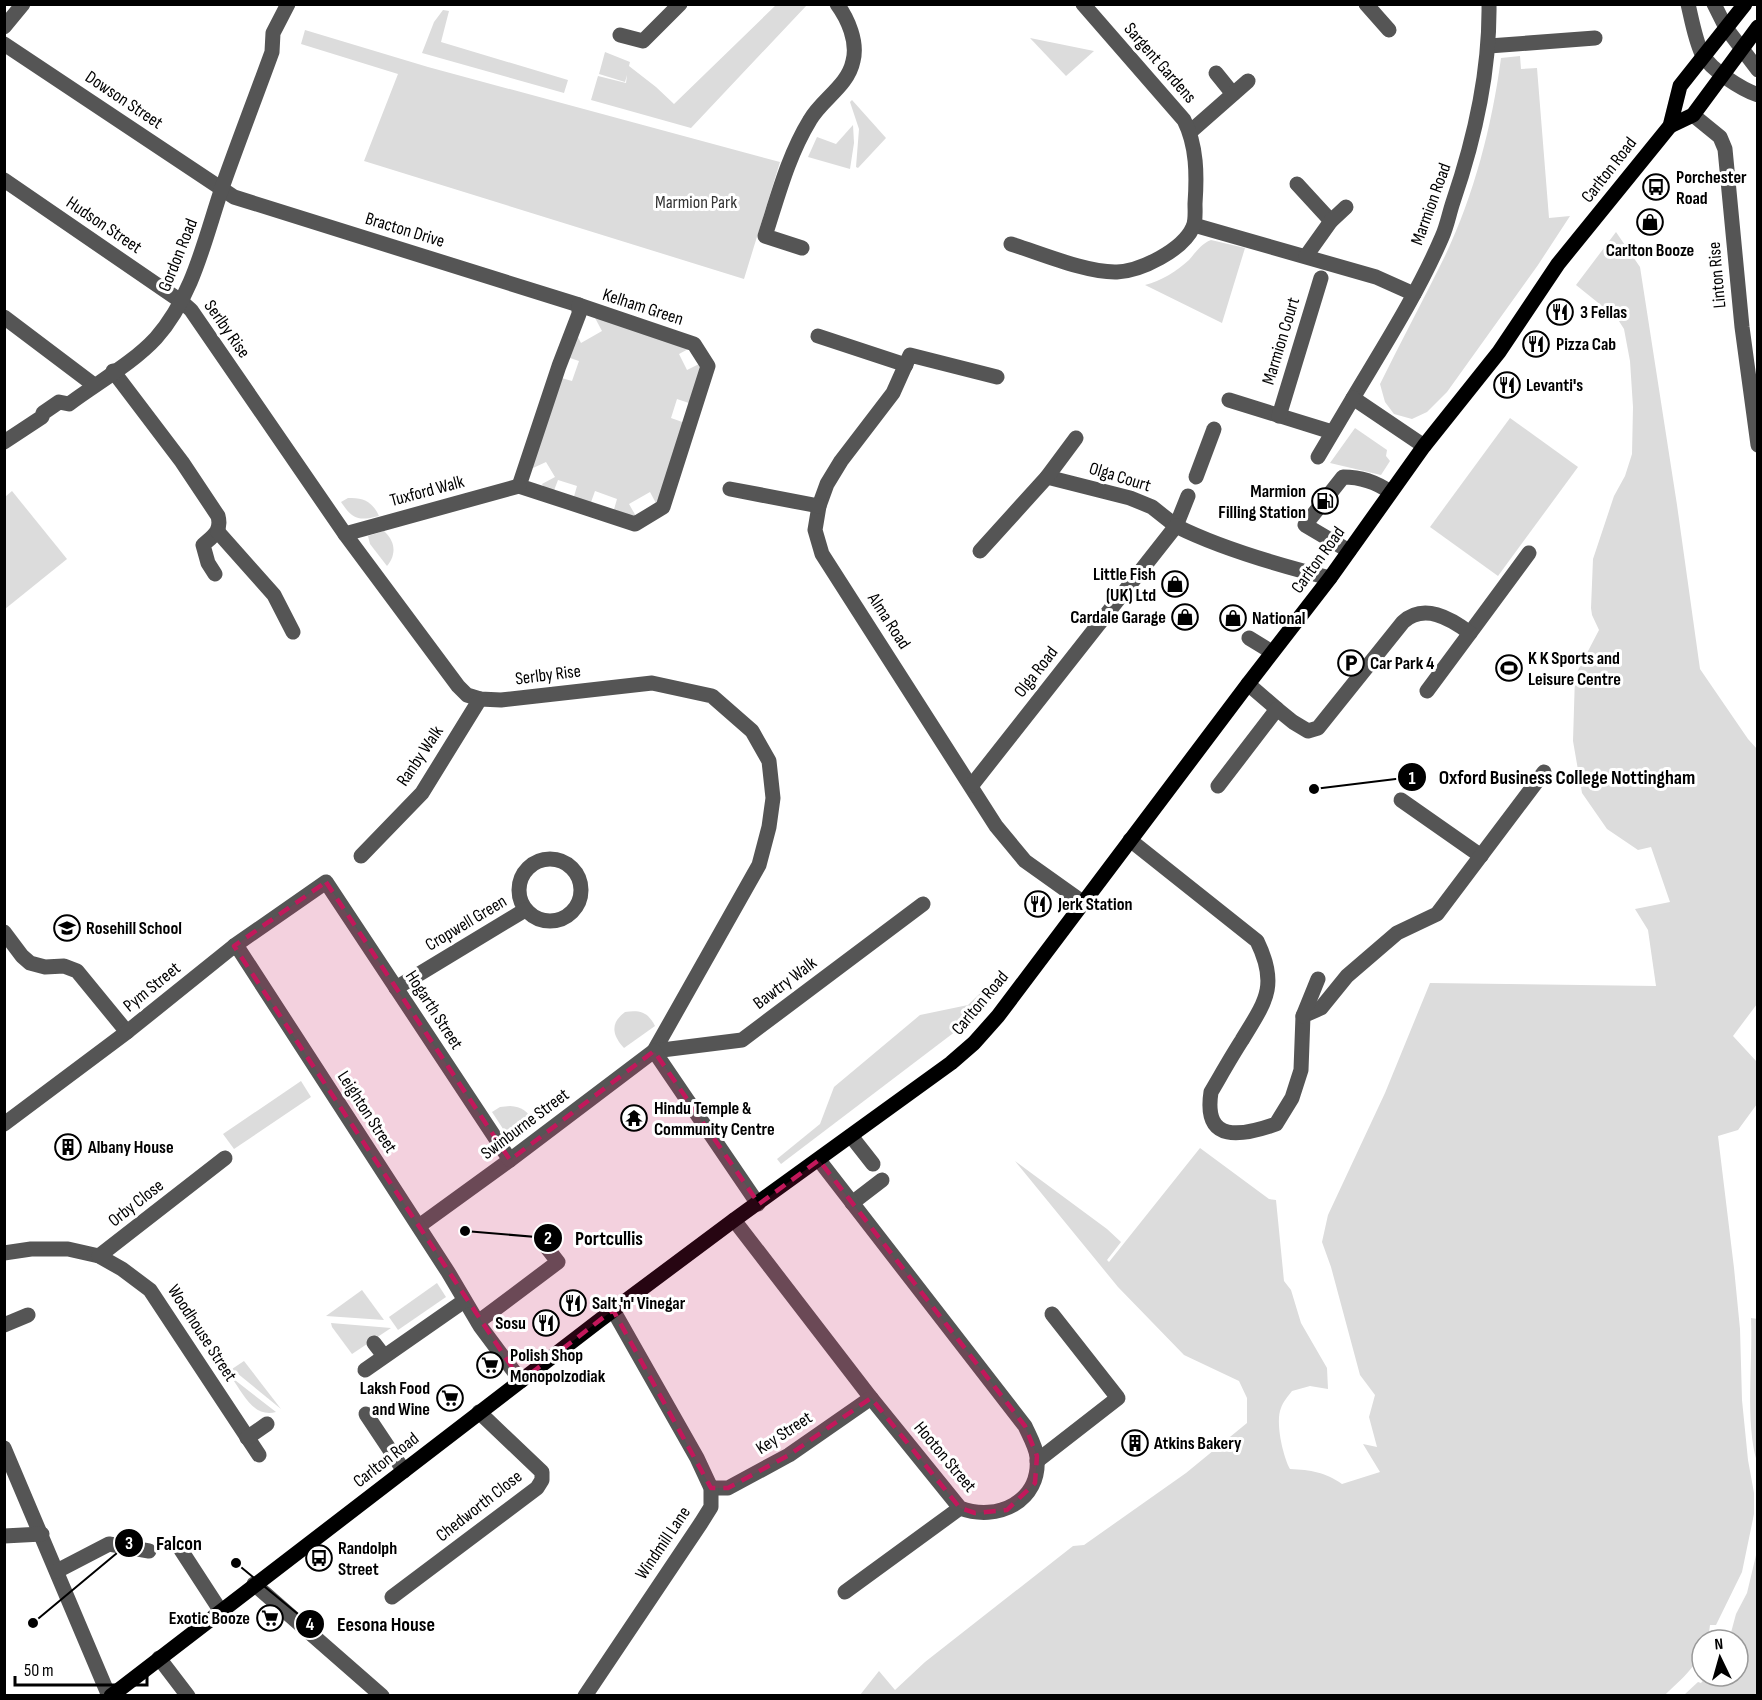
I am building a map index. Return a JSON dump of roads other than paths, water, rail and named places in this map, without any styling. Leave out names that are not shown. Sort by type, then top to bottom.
[{"type":"main road","name":"Carlton Road","points":[[110,1695],[613,1310],[951,1064],[974,1043],[998,1016],[1330,578],[1424,446],[1499,352],[1558,264],[1670,126],[1680,86],[1745,4]]},
{"type":"main road","name":"Carlton Road","points":[[1670,126],[1693,115],[1758,27]]},
{"type":"street","points":[[4,27],[23,4]]},
{"type":"street","name":"Gordon Road","points":[[4,442],[42,417],[43,413],[59,402],[69,404],[138,354],[154,340],[182,302],[207,239],[222,188],[272,52],[273,33],[288,4]]},
{"type":"street","points":[[620,34],[644,41],[680,4]]},
{"type":"street","points":[[802,248],[765,236],[788,161],[812,117],[847,76],[853,62],[854,45],[837,4]]},
{"type":"street","name":"Sargent Gardens","points":[[1083,4],[1184,120],[1190,132],[1196,160],[1194,225]]},
{"type":"street","points":[[1366,4],[1389,30]]},
{"type":"street","name":"Marmion Road","points":[[1318,456],[1414,294],[1443,236],[1467,161],[1477,119],[1489,46],[1490,4]]},
{"type":"street","points":[[1688,4],[1703,56],[1742,90],[1758,95]]},
{"type":"street","points":[[1714,4],[1726,28],[1758,70]]},
{"type":"street","points":[[1489,46],[1595,38]]},
{"type":"street","name":"Dowson Street","points":[[4,44],[222,188]]},
{"type":"street","points":[[1216,73],[1233,94]]},
{"type":"street","points":[[1190,132],[1248,81]]},
{"type":"street","name":"Linton Rise","points":[[1693,115],[1720,137],[1725,149],[1742,327],[1758,445]]},
{"type":"street","name":"Hudson Street","points":[[4,180],[182,302]]},
{"type":"street","points":[[1298,184],[1331,221]]},
{"type":"street","name":"Bracton Drive","points":[[222,188],[234,197],[579,305]]},
{"type":"street","points":[[1306,256],[1331,221],[1346,207]]},
{"type":"street","points":[[1011,244],[1084,266],[1115,272],[1135,270],[1153,262],[1180,244],[1194,225],[1376,277],[1414,294]]},
{"type":"street","name":"Marmion Court","points":[[1279,416],[1321,278]]},
{"type":"street","name":"Serlby Rise","points":[[182,302],[191,310],[345,534],[467,695],[480,699],[501,700],[652,683],[712,696],[752,731],[769,761],[773,798],[759,865],[654,1051]]},
{"type":"street","name":"Kelham Green","points":[[579,305],[694,344],[708,366],[663,507],[635,524],[519,486],[579,314],[579,305]]},
{"type":"street","points":[[4,317],[94,385]]},
{"type":"street","points":[[1742,327],[1758,328]]},
{"type":"street","points":[[818,336],[906,365],[910,355],[997,377]]},
{"type":"street","name":"Alma Road","points":[[906,365],[893,393],[841,461],[827,484],[819,506],[815,530],[822,554],[972,785],[996,826],[1025,861],[1084,903]]},
{"type":"street","points":[[114,371],[182,462],[212,507],[220,524],[218,532],[203,545],[208,563],[215,574]]},
{"type":"street","points":[[1353,398],[1424,446]]},
{"type":"street","name":"Marmion Court","points":[[1229,400],[1332,432]]},
{"type":"street","points":[[1196,477],[1214,429]]},
{"type":"street","name":"Olga Court","points":[[980,551],[1047,477],[1076,438]]},
{"type":"street","name":"Olga Court","points":[[1047,477],[1130,498],[1152,507],[1176,526]]},
{"type":"street","points":[[1349,551],[1305,525],[1343,477],[1355,477],[1379,484],[1390,492]]},
{"type":"street","name":"Tuxford Walk","points":[[345,534],[519,486]]},
{"type":"street","points":[[730,489],[819,506]]},
{"type":"street","name":"Olga Road","points":[[972,785],[1176,526],[1188,496]]},
{"type":"street","points":[[1176,526],[1252,555],[1330,578]]},
{"type":"street","points":[[218,532],[274,595],[293,632]]},
{"type":"street","points":[[1427,691],[1529,553]]},
{"type":"street","points":[[1248,684],[1293,722],[1308,731],[1318,728],[1403,622],[1412,614],[1433,612],[1460,625],[1470,633]]},
{"type":"street","points":[[1249,638],[1272,652]]},
{"type":"street","name":"Ranby Walk","points":[[361,856],[422,793],[480,699]]},
{"type":"street","points":[[1218,786],[1277,709]]},
{"type":"street","points":[[1304,1016],[1321,1008],[1347,976],[1397,933],[1437,914],[1544,772]]},
{"type":"street","points":[[1401,800],[1481,855]]},
{"type":"street","points":[[1130,840],[1257,941],[1266,959],[1268,986],[1263,1004],[1211,1092],[1210,1117],[1216,1127],[1232,1134],[1252,1132],[1276,1124],[1292,1098],[1301,1070],[1304,1016],[1318,979]]},
{"type":"street","name":"Cropwell Green","points":[[550,859],[563,862],[574,871],[580,883],[580,897],[575,910],[563,918],[550,921],[536,918],[525,909],[519,897],[519,883],[525,871],[536,862],[550,859]]},
{"type":"street","name":"Pym Street","points":[[4,1124],[127,1032],[234,946],[326,882]]},
{"type":"street","name":"Hogarth Street","points":[[326,882],[510,1160]]},
{"type":"street","name":"Bawtry Walk","points":[[654,1051],[742,1040],[923,904]]},
{"type":"street","name":"Cropwell Green","points":[[396,988],[525,909]]},
{"type":"street","points":[[4,932],[30,963],[45,967],[64,966],[77,971],[127,1032]]},
{"type":"street","name":"Leighton Street","points":[[234,946],[240,951],[478,1322],[521,1381]]},
{"type":"street","points":[[654,1051],[758,1204]]},
{"type":"street","name":"Swinburne Street","points":[[418,1226],[654,1051]]},
{"type":"street","points":[[851,1136],[873,1164]]},
{"type":"street","name":"Orby Close","points":[[99,1256],[225,1158]]},
{"type":"street","points":[[819,1160],[1026,1426],[1037,1461]]},
{"type":"street","points":[[852,1203],[882,1180]]},
{"type":"street","name":"Hooton Street","points":[[734,1220],[871,1398],[960,1508],[975,1513],[1007,1510],[1035,1483],[1037,1461]]},
{"type":"street","points":[[478,1322],[558,1262],[544,1244],[554,1236]]},
{"type":"street","name":"Woodhouse Street","points":[[4,1253],[31,1249],[68,1249],[99,1256],[122,1269],[150,1290],[259,1455]]},
{"type":"street","points":[[365,1370],[464,1300]]},
{"type":"street","points":[[613,1310],[697,1458],[711,1488]]},
{"type":"street","points":[[1037,1461],[1118,1398],[1052,1314]]},
{"type":"street","points":[[4,1324],[28,1315]]},
{"type":"street","points":[[374,1343],[384,1356]]},
{"type":"street","name":"Key Street","points":[[711,1488],[728,1488],[772,1465],[871,1398]]},
{"type":"street","name":"Chedworth Close","points":[[392,1597],[537,1488],[542,1480],[542,1472],[479,1412]]},
{"type":"street","points":[[366,1414],[405,1471]]},
{"type":"street","points":[[247,1438],[267,1424]]},
{"type":"street","points":[[4,1448],[110,1695]]},
{"type":"street","name":"Windmill Lane","points":[[585,1695],[711,1507],[711,1488]]},
{"type":"street","points":[[845,1592],[960,1508]]},
{"type":"street","points":[[4,1536],[42,1534]]},
{"type":"street","points":[[57,1571],[109,1544],[149,1551]]},
{"type":"street","points":[[181,1550],[220,1610]]},
{"type":"street","points":[[254,1584],[382,1695]]},
{"type":"street","points":[[159,1658],[188,1695]]},
{"type":"place","name":"Porchester Road","points":[[1656,187]]},
{"type":"place","name":"Carlton Booze","points":[[1650,222]]},
{"type":"place","name":"3 Fellas","points":[[1560,312]]},
{"type":"place","name":"Pizza Cab","points":[[1536,344]]},
{"type":"place","name":"Levanti's","points":[[1507,385]]},
{"type":"place","name":"Marmion Filling Station","points":[[1325,501]]},
{"type":"place","name":"Little Fish (UK) Ltd","points":[[1175,584]]},
{"type":"place","name":"Cardale Garage","points":[[1185,617]]},
{"type":"place","name":"National","points":[[1233,618]]},
{"type":"place","name":"Car Park 4","points":[[1351,663]]},
{"type":"place","name":"K K Sports and Leisure Centre","points":[[1509,668]]},
{"type":"place","name":"Oxford Business College Nottingham","points":[[1314,789]]},
{"type":"place","name":"Jerk Station","points":[[1038,904]]},
{"type":"place","name":"Rosehill School","points":[[67,928]]},
{"type":"place","name":"Hindu Temple & Community Centre","points":[[634,1118]]},
{"type":"place","name":"Albany House","points":[[68,1147]]},
{"type":"place","name":"Portcullis","points":[[465,1231]]},
{"type":"place","name":"Salt 'n' Vinegar","points":[[573,1303]]},
{"type":"place","name":"Sosu","points":[[546,1323]]},
{"type":"place","name":"Polish Shop Monopolzodiak","points":[[490,1365]]},
{"type":"place","name":"Laksh Food and Wine","points":[[450,1398]]},
{"type":"place","name":"Atkins Bakery","points":[[1135,1443]]},
{"type":"place","name":"Randolph Street","points":[[319,1558]]},
{"type":"place","name":"Eesona House","points":[[236,1563]]},
{"type":"place","name":"Exotic Booze","points":[[270,1618]]},
{"type":"place","name":"Falcon","points":[[33,1623]]},
{"type":"park label","name":"Marmion Park","points":[[696,202]]}]
